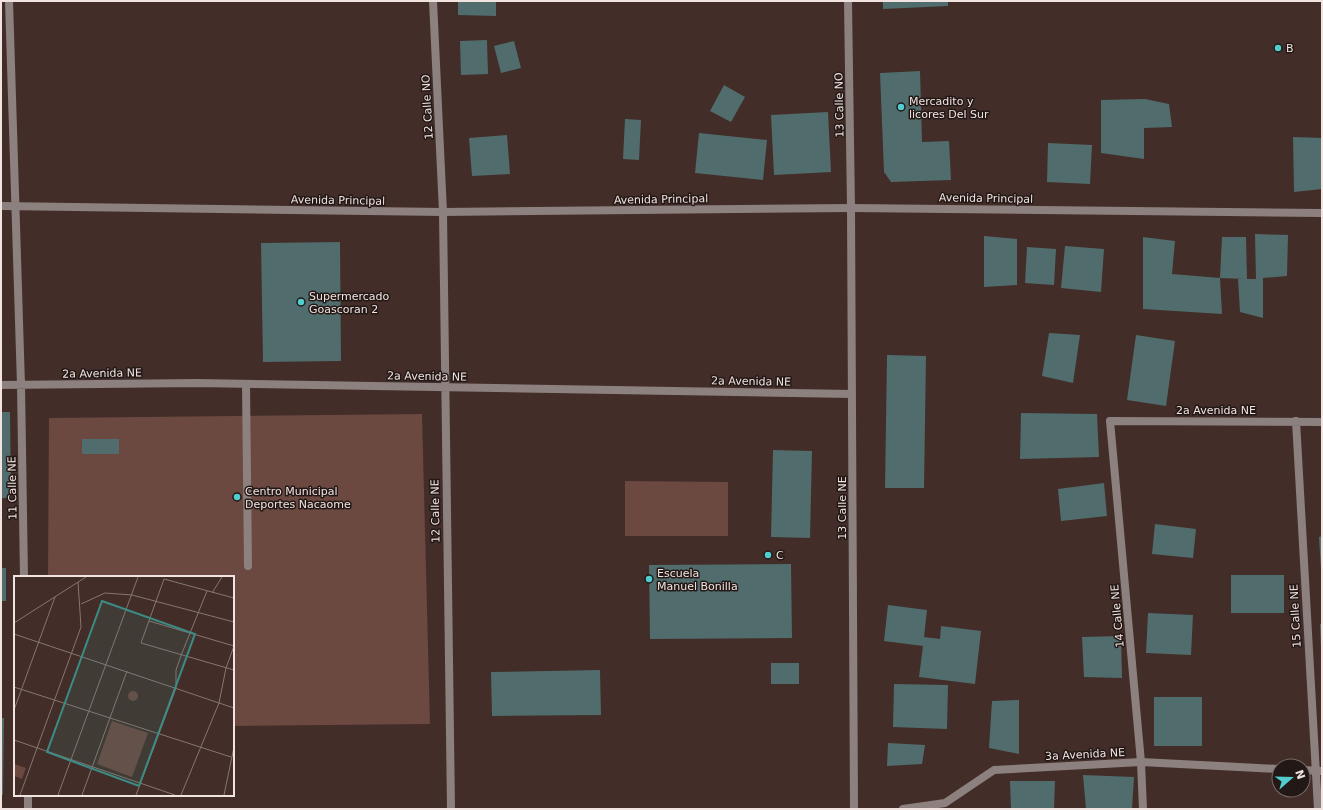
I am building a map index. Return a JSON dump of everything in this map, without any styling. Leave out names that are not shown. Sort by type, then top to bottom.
[{"type":"street","name":"11 Calle NE","points":[[9,1],[21,385],[24,576]]},
{"type":"street","name":"12 Calle NO","points":[[433,1],[443,212]]},
{"type":"street","name":"13 Calle NO","points":[[848,1],[851,208]]},
{"type":"street","name":"Avenida Principal","points":[[1,206],[443,212],[851,208],[1322,213]]},
{"type":"street","name":"13 Calle NE","points":[[851,208],[854,809]]},
{"type":"street","name":"12 Calle NE","points":[[443,212],[444,387],[451,809]]},
{"type":"street","name":"2a Avenida NE","points":[[1,385],[197,383],[852,394]]},
{"type":"street","points":[[246,384],[248,566]]},
{"type":"street","name":"2a Avenida NE","points":[[1110,421],[1322,422]]},
{"type":"street","name":"14 Calle NE","points":[[1110,421],[1141,762],[1143,809]]},
{"type":"street","name":"15 Calle NE","points":[[1296,421],[1318,771],[1318,809]]},
{"type":"street","name":"3a Avenida NE","points":[[904,809],[945,803],[994,770],[1141,762],[1271,769]]},
{"type":"street","points":[[28,796],[28,809]]},
{"type":"shaded area","name":"Centro Municipal Deportes Nacaome","points":[[422,414],[430,724],[234,726],[234,576],[48,576],[49,418]]},
{"type":"shaded area","points":[[625,481],[728,482],[728,536],[625,536]]},
{"type":"building","points":[[458,1],[496,1],[496,16],[458,15]]},
{"type":"building","points":[[883,1],[948,1],[948,6],[883,9]]},
{"type":"building","points":[[487,40],[488,74],[461,75],[460,41]]},
{"type":"building","points":[[514,41],[521,68],[501,73],[494,46]]},
{"type":"building","name":"Mercadito y licores Del Sur","points":[[920,71],[922,142],[949,141],[951,180],[891,182],[884,172],[880,73]]},
{"type":"building","points":[[724,85],[745,97],[731,122],[710,111]]},
{"type":"building","points":[[1145,99],[1169,104],[1172,127],[1144,128],[1144,159],[1101,153],[1101,100]]},
{"type":"building","points":[[828,112],[831,172],[774,175],[771,115]]},
{"type":"building","points":[[625,119],[641,120],[639,160],[623,159]]},
{"type":"building","points":[[699,133],[767,140],[763,180],[695,173]]},
{"type":"building","points":[[507,135],[510,174],[472,176],[469,138]]},
{"type":"building","points":[[1293,137],[1322,138],[1322,189],[1294,192]]},
{"type":"building","points":[[1048,143],[1092,145],[1090,184],[1047,182]]},
{"type":"building","points":[[1255,234],[1288,235],[1287,276],[1263,278],[1263,318],[1240,312],[1238,279],[1244,279],[1220,278],[1222,237],[1246,237],[1247,279],[1256,279]]},
{"type":"building","points":[[984,236],[1017,239],[1017,285],[984,287]]},
{"type":"building","points":[[1143,237],[1175,241],[1172,274],[1220,278],[1222,314],[1143,309]]},
{"type":"building","name":"Supermercado Goascoran 2","points":[[340,242],[341,361],[263,362],[261,243]]},
{"type":"building","points":[[1065,246],[1104,249],[1101,292],[1061,288]]},
{"type":"building","points":[[1027,247],[1056,249],[1054,285],[1025,283]]},
{"type":"building","points":[[1049,333],[1080,335],[1073,383],[1042,376]]},
{"type":"building","points":[[1136,335],[1175,341],[1166,406],[1127,400]]},
{"type":"building","points":[[887,355],[926,356],[924,488],[885,488]]},
{"type":"building","points":[[1,412],[10,412],[11,498],[1,498]]},
{"type":"building","points":[[1021,413],[1097,414],[1099,457],[1020,459]]},
{"type":"building","points":[[82,439],[119,439],[119,454],[82,454]]},
{"type":"building","points":[[773,450],[812,451],[810,538],[771,537]]},
{"type":"building","points":[[1104,483],[1107,516],[1061,521],[1058,489]]},
{"type":"building","points":[[1155,524],[1196,529],[1193,558],[1152,554]]},
{"type":"building","points":[[1322,536],[1322,570],[1321,570],[1319,537]]},
{"type":"building","points":[[791,564],[792,638],[650,639],[649,565]]},
{"type":"building","points":[[1,568],[6,568],[6,601],[1,601]]},
{"type":"building","points":[[1231,575],[1284,575],[1284,613],[1231,613]]},
{"type":"building","points":[[888,605],[927,610],[924,637],[940,639],[941,626],[981,631],[975,684],[919,677],[923,646],[884,641]]},
{"type":"building","points":[[1148,613],[1193,615],[1191,655],[1146,653]]},
{"type":"building","points":[[1320,624],[1322,624],[1322,649],[1321,649]]},
{"type":"building","points":[[1121,636],[1122,678],[1084,677],[1082,637]]},
{"type":"building","points":[[771,663],[799,663],[799,684],[771,684]]},
{"type":"building","points":[[600,670],[601,715],[492,716],[491,672]]},
{"type":"building","points":[[894,684],[948,685],[947,729],[893,727]]},
{"type":"building","points":[[1154,697],[1202,697],[1202,746],[1154,746]]},
{"type":"building","points":[[1019,700],[1019,754],[989,748],[992,701]]},
{"type":"building","points":[[1,718],[4,718],[3,795],[1,795]]},
{"type":"building","points":[[888,743],[925,745],[922,764],[887,766]]},
{"type":"building","points":[[1083,775],[1134,777],[1132,809],[1086,809]]},
{"type":"building","points":[[1010,781],[1055,781],[1054,809],[1011,809]]},
{"type":"place","name":"B","points":[[1278,48]]},
{"type":"place","name":"Mercadito y licores Del Sur","points":[[901,107]]},
{"type":"place","name":"Supermercado Goascoran 2","points":[[301,302]]},
{"type":"place","name":"Centro Municipal Deportes Nacaome","points":[[237,497]]},
{"type":"place","name":"C","points":[[768,555]]},
{"type":"place","name":"Escuela Manuel Bonilla","points":[[649,579]]}]
